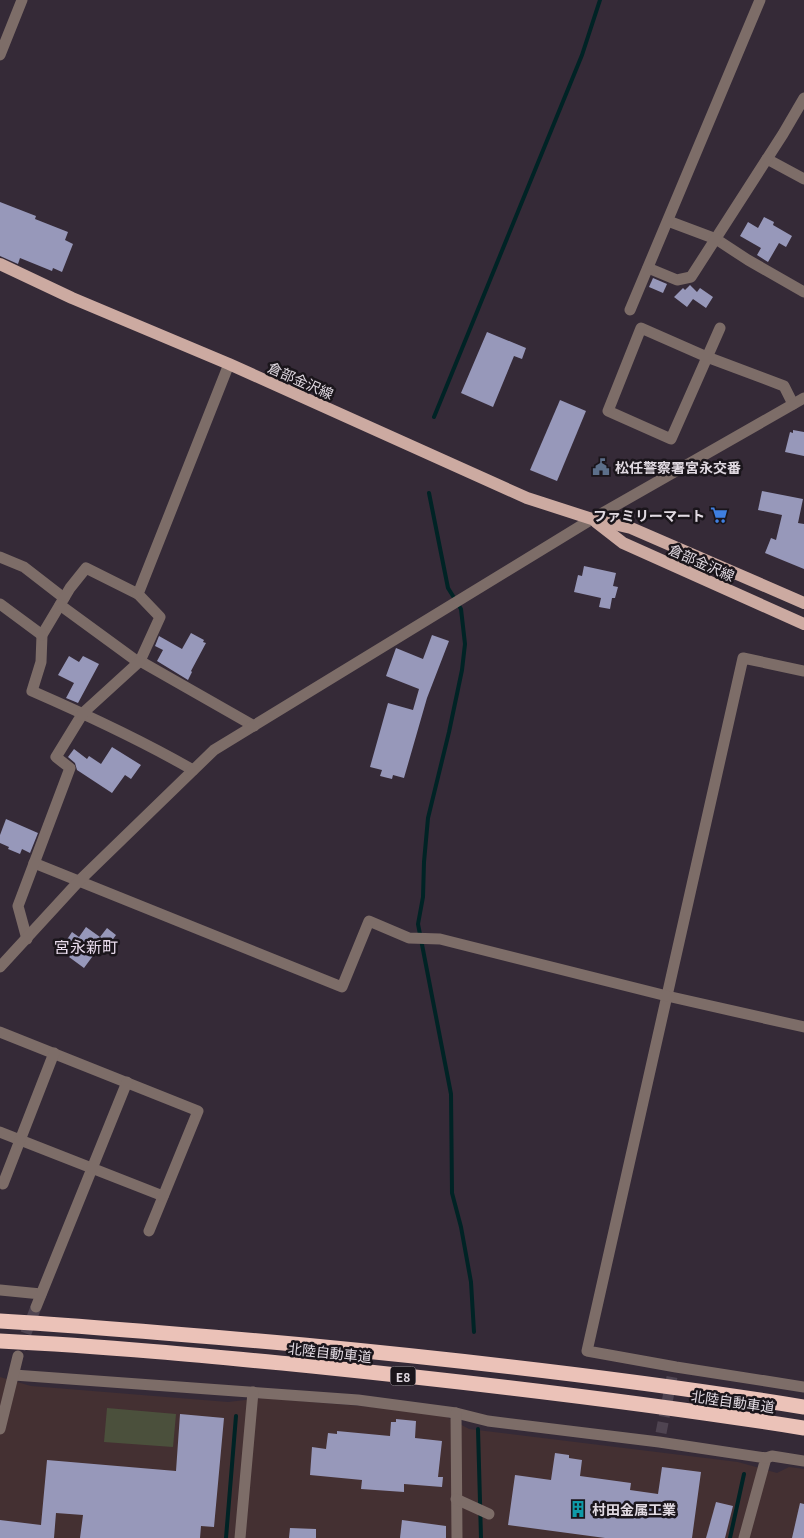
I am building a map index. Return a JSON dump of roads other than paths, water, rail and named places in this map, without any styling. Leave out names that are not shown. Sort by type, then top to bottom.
[{"type":"highway","name":"北陸自動車道","points":[[0,1321],[380,1352],[639,1383],[804,1407]]},
{"type":"highway","name":"北陸自動車道","points":[[0,1340],[239,1359],[510,1387],[636,1403],[804,1428]]},
{"type":"main road","name":"倉部金沢線","points":[[0,264],[72,298],[229,364],[527,498],[592,519],[631,528],[804,603]]},
{"type":"main road","name":"倉部金沢線","points":[[592,519],[622,543],[804,624]]},
{"type":"street","points":[[0,55],[22,0]]},
{"type":"street","points":[[630,310],[760,0]]},
{"type":"street","points":[[648,268],[678,280],[691,277],[804,98]]},
{"type":"street","points":[[767,159],[804,179]]},
{"type":"street","points":[[668,221],[716,239],[804,292]]},
{"type":"street","points":[[720,328],[708,357],[671,439],[608,411],[640,328],[708,357],[784,386],[792,404]]},
{"type":"street","points":[[138,594],[229,364]]},
{"type":"street","points":[[0,967],[80,881],[214,750],[592,519],[804,398]]},
{"type":"street","points":[[0,557],[24,567],[62,601],[139,661],[254,726]]},
{"type":"street","points":[[27,939],[18,906],[70,768],[56,757],[83,713],[139,661],[160,617],[138,594],[86,568],[70,588],[42,635],[41,662],[32,691],[83,713],[152,746],[193,770]]},
{"type":"street","points":[[0,604],[42,635]]},
{"type":"street","points":[[804,671],[743,658],[587,1351],[674,1372],[804,1386]]},
{"type":"street","points":[[34,863],[342,987],[369,921],[409,938],[440,939],[667,996],[804,1027]]},
{"type":"street","points":[[0,1032],[198,1111],[149,1231]]},
{"type":"street","points":[[3,1184],[54,1053]]},
{"type":"street","points":[[36,1307],[127,1082]]},
{"type":"street","points":[[0,1132],[163,1196]]},
{"type":"street","points":[[0,1290],[41,1294]]},
{"type":"street","points":[[0,1429],[18,1356]]},
{"type":"street","points":[[14,1375],[358,1400],[456,1413],[488,1421],[660,1438],[766,1458],[772,1456],[804,1461]]},
{"type":"street","points":[[240,1538],[253,1392]]},
{"type":"street","points":[[456,1413],[460,1501],[457,1538]]},
{"type":"street","points":[[744,1538],[766,1458]]},
{"type":"street","points":[[460,1501],[489,1514]]},
{"type":"waterway","points":[[434,417],[582,55],[600,0]]},
{"type":"waterway","points":[[429,493],[448,588],[461,609],[465,644],[462,670],[449,732],[428,818],[423,897],[418,924],[451,1094],[452,1193],[461,1227],[471,1282],[474,1332]]},
{"type":"waterway","points":[[226,1538],[236,1416]]},
{"type":"waterway","points":[[478,1429],[481,1538]]},
{"type":"waterway","points":[[730,1538],[744,1474]]},
{"type":"tunnel","points":[[20,1349],[36,1307]]},
{"type":"tunnel","points":[[661,1433],[672,1377]]},
{"type":"place","name":"松任警察署宮永交番","points":[[601,467]]},
{"type":"place","name":"ファミリーマート","points":[[719,515]]},
{"type":"place","name":"村田金属工業","points":[[578,1509]]},
{"type":"district","name":"宮永新町","points":[[86,946]]}]
